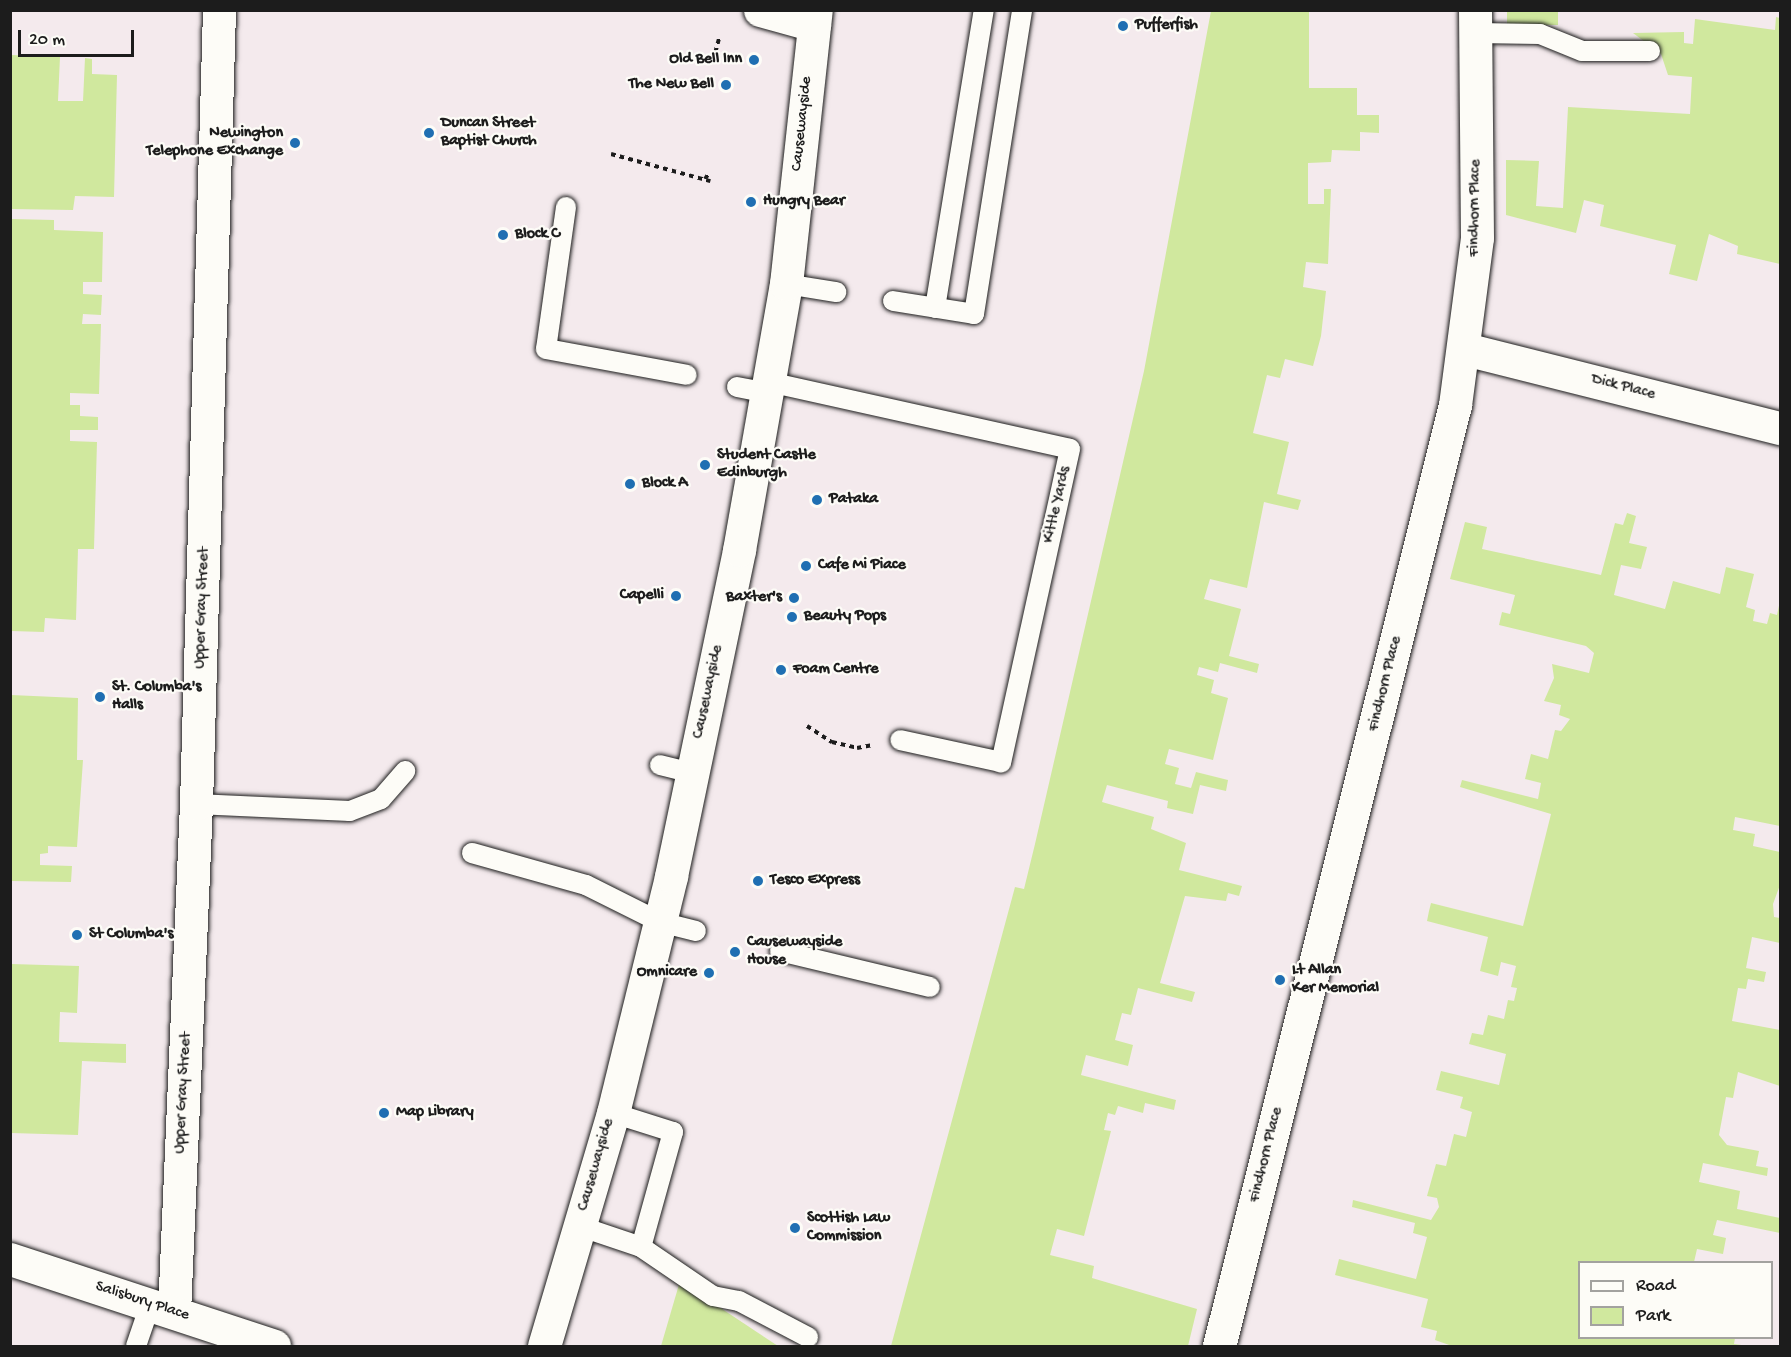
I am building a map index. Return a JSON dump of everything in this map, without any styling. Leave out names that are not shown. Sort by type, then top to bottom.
[{"type":"street","name":"Upper Gray Street","points":[[162,1308],[196,804],[219,10]]},
{"type":"street","points":[[760,10],[815,18]]},
{"type":"street","name":"Causewayside","points":[[543,1347],[613,1113],[660,922],[692,773],[758,387],[786,284],[815,18]]},
{"type":"street","name":"Findhorn Place","points":[[1219,1347],[1440,472],[1465,349],[1477,238],[1475,22]]},
{"type":"street","name":"Dick Place","points":[[1465,349],[1780,428]]},
{"type":"street","name":"Salisbury Place","points":[[10,1259],[274,1347]]},
{"type":"lane","points":[[935,308],[984,10]]},
{"type":"lane","points":[[893,301],[974,314],[1022,10]]},
{"type":"lane","points":[[1475,22],[1540,34],[1582,51],[1650,51]]},
{"type":"lane","points":[[566,207],[546,349],[687,375]]},
{"type":"lane","points":[[786,284],[836,292]]},
{"type":"lane","name":"Kittle Yards","points":[[758,387],[1070,449],[1001,762],[900,740]]},
{"type":"lane","points":[[660,765],[692,773]]},
{"type":"lane","points":[[196,804],[350,811],[381,799],[405,771]]},
{"type":"lane","points":[[472,853],[586,885],[660,922],[696,931]]},
{"type":"lane","points":[[780,951],[930,987]]},
{"type":"lane","points":[[613,1113],[673,1132],[641,1248]]},
{"type":"lane","points":[[579,1227],[641,1248],[713,1296],[739,1301],[808,1337]]},
{"type":"lane","points":[[136,1347],[162,1308]]},
{"type":"path","points":[[713,61],[719,38]]},
{"type":"path","points":[[611,154],[708,180],[710,173]]},
{"type":"path","points":[[807,726],[832,742],[857,748],[900,740]]},
{"type":"green space","points":[[1211,11],[1309,11],[1309,88],[1357,88],[1357,115],[1379,115],[1379,133],[1360,132],[1360,151],[1332,150],[1331,162],[1308,163],[1308,204],[1324,204],[1324,189],[1331,189],[1328,264],[1306,262],[1303,287],[1326,291],[1321,336],[1313,366],[1285,359],[1280,378],[1267,375],[1253,433],[1289,442],[1277,494],[1301,500],[1298,510],[1264,502],[1247,588],[1210,579],[1204,599],[1241,609],[1229,656],[1259,664],[1257,673],[1220,663],[1218,672],[1199,667],[1197,675],[1214,680],[1211,693],[1228,698],[1213,760],[1169,749],[1165,764],[1179,768],[1175,784],[1191,788],[1196,772],[1228,780],[1226,791],[1200,785],[1193,814],[1167,808],[1168,801],[1107,785],[1102,802],[1154,817],[1151,829],[1186,843],[1179,870],[1242,886],[1239,896],[1228,893],[1226,901],[1185,896],[1160,983],[1195,992],[1192,1002],[1138,988],[1131,1015],[1122,1013],[1115,1040],[1133,1045],[1128,1066],[1086,1055],[1081,1075],[1176,1100],[1174,1110],[1145,1103],[1143,1113],[1118,1106],[1115,1115],[1108,1113],[1104,1130],[1111,1131],[1084,1236],[1057,1229],[1050,1255],[1094,1266],[1092,1278],[1197,1309],[1188,1346],[891,1346],[1015,887],[1024,889],[1035,844],[1144,371]]},
{"type":"green space","points":[[1507,11],[1558,11],[1558,25],[1507,25]]},
{"type":"green space","points":[[1776,17],[1780,18],[1780,264],[1737,254],[1738,246],[1709,234],[1697,281],[1669,274],[1676,245],[1600,226],[1604,205],[1584,200],[1576,233],[1506,215],[1506,160],[1539,161],[1536,206],[1563,208],[1568,107],[1690,114],[1692,77],[1668,75],[1661,54],[1633,33],[1684,32],[1684,43],[1693,44],[1695,19],[1775,30]]},
{"type":"green space","points":[[11,55],[60,57],[58,101],[83,101],[85,58],[92,59],[92,74],[117,75],[114,197],[75,196],[73,210],[11,209]]},
{"type":"green space","points":[[11,219],[54,220],[54,230],[103,232],[102,282],[83,282],[83,294],[102,295],[101,315],[83,314],[82,324],[101,324],[99,394],[70,393],[70,405],[80,405],[80,416],[98,417],[98,430],[70,430],[70,441],[97,442],[94,549],[78,549],[76,620],[45,618],[44,632],[11,631]]},
{"type":"green space","points":[[1627,513],[1636,516],[1629,543],[1647,547],[1641,569],[1621,565],[1614,595],[1665,609],[1673,581],[1720,594],[1726,567],[1754,574],[1746,607],[1755,610],[1753,621],[1767,624],[1770,613],[1777,615],[1780,601],[1780,826],[1735,817],[1733,830],[1755,834],[1753,846],[1780,852],[1780,885],[1773,904],[1774,917],[1780,918],[1780,943],[1752,937],[1746,968],[1766,972],[1764,982],[1748,979],[1746,989],[1738,988],[1732,1021],[1780,1030],[1780,1086],[1738,1072],[1733,1098],[1726,1097],[1719,1135],[1727,1145],[1759,1151],[1756,1166],[1768,1168],[1767,1176],[1703,1163],[1699,1182],[1740,1191],[1737,1209],[1780,1218],[1780,1233],[1717,1220],[1713,1235],[1726,1238],[1723,1254],[1697,1249],[1694,1261],[1578,1261],[1578,1339],[1735,1339],[1734,1344],[1749,1346],[1452,1346],[1435,1340],[1437,1331],[1421,1327],[1428,1299],[1335,1275],[1339,1259],[1416,1279],[1427,1237],[1413,1233],[1415,1223],[1352,1207],[1353,1200],[1431,1220],[1439,1207],[1437,1198],[1427,1196],[1436,1164],[1446,1166],[1454,1134],[1466,1137],[1472,1112],[1460,1108],[1463,1097],[1436,1090],[1441,1071],[1499,1085],[1506,1054],[1469,1044],[1472,1033],[1483,1035],[1488,1015],[1504,1019],[1508,1000],[1514,1001],[1517,988],[1511,987],[1516,966],[1501,962],[1498,976],[1480,971],[1488,937],[1427,921],[1429,911],[1431,903],[1523,926],[1551,814],[1460,787],[1462,780],[1538,799],[1541,783],[1525,779],[1531,754],[1548,759],[1555,730],[1561,731],[1570,719],[1559,715],[1561,705],[1544,701],[1554,678],[1552,664],[1589,673],[1594,653],[1586,646],[1499,625],[1502,612],[1510,614],[1515,595],[1450,579],[1465,522],[1487,527],[1482,549],[1601,575],[1615,523],[1623,525]]},
{"type":"green space","points":[[11,695],[78,698],[77,760],[83,760],[77,847],[48,846],[48,853],[40,854],[40,865],[72,866],[71,882],[11,881]]},
{"type":"green space","points":[[11,964],[79,966],[77,1013],[60,1012],[59,1042],[126,1044],[126,1063],[82,1061],[78,1135],[11,1133]]},
{"type":"green space","points":[[680,1281],[778,1346],[661,1346]]},
{"type":"place","name":"Pufferfish","points":[[1123,26]]},
{"type":"place","name":"Old Bell Inn","points":[[754,60]]},
{"type":"place","name":"The New Bell","points":[[726,85]]},
{"type":"place","name":"Duncan Street Baptist Church","points":[[429,133]]},
{"type":"place","name":"Newington Telephone Exchange","points":[[295,143]]},
{"type":"place","name":"Hungry Bear","points":[[751,202]]},
{"type":"place","name":"Block C","points":[[503,235]]},
{"type":"place","name":"Student Castle Edinburgh","points":[[705,465]]},
{"type":"place","name":"Block A","points":[[630,484]]},
{"type":"place","name":"Pataka","points":[[817,500]]},
{"type":"place","name":"Cafe Mi Piace","points":[[806,566]]},
{"type":"place","name":"Capelli","points":[[676,596]]},
{"type":"place","name":"Baxter's","points":[[794,598]]},
{"type":"place","name":"Beauty Pops","points":[[792,617]]},
{"type":"place","name":"Foam Centre","points":[[781,670]]},
{"type":"place","name":"St. Columba's Halls","points":[[100,697]]},
{"type":"place","name":"Tesco Express","points":[[758,881]]},
{"type":"place","name":"St Columba's","points":[[77,935]]},
{"type":"place","name":"Causewayside House","points":[[735,952]]},
{"type":"place","name":"Omnicare","points":[[709,973]]},
{"type":"place","name":"Lt Allan Ker Memorial","points":[[1280,980]]},
{"type":"place","name":"Map Library","points":[[384,1113]]},
{"type":"place","name":"Scottish Law Commission","points":[[795,1228]]}]
